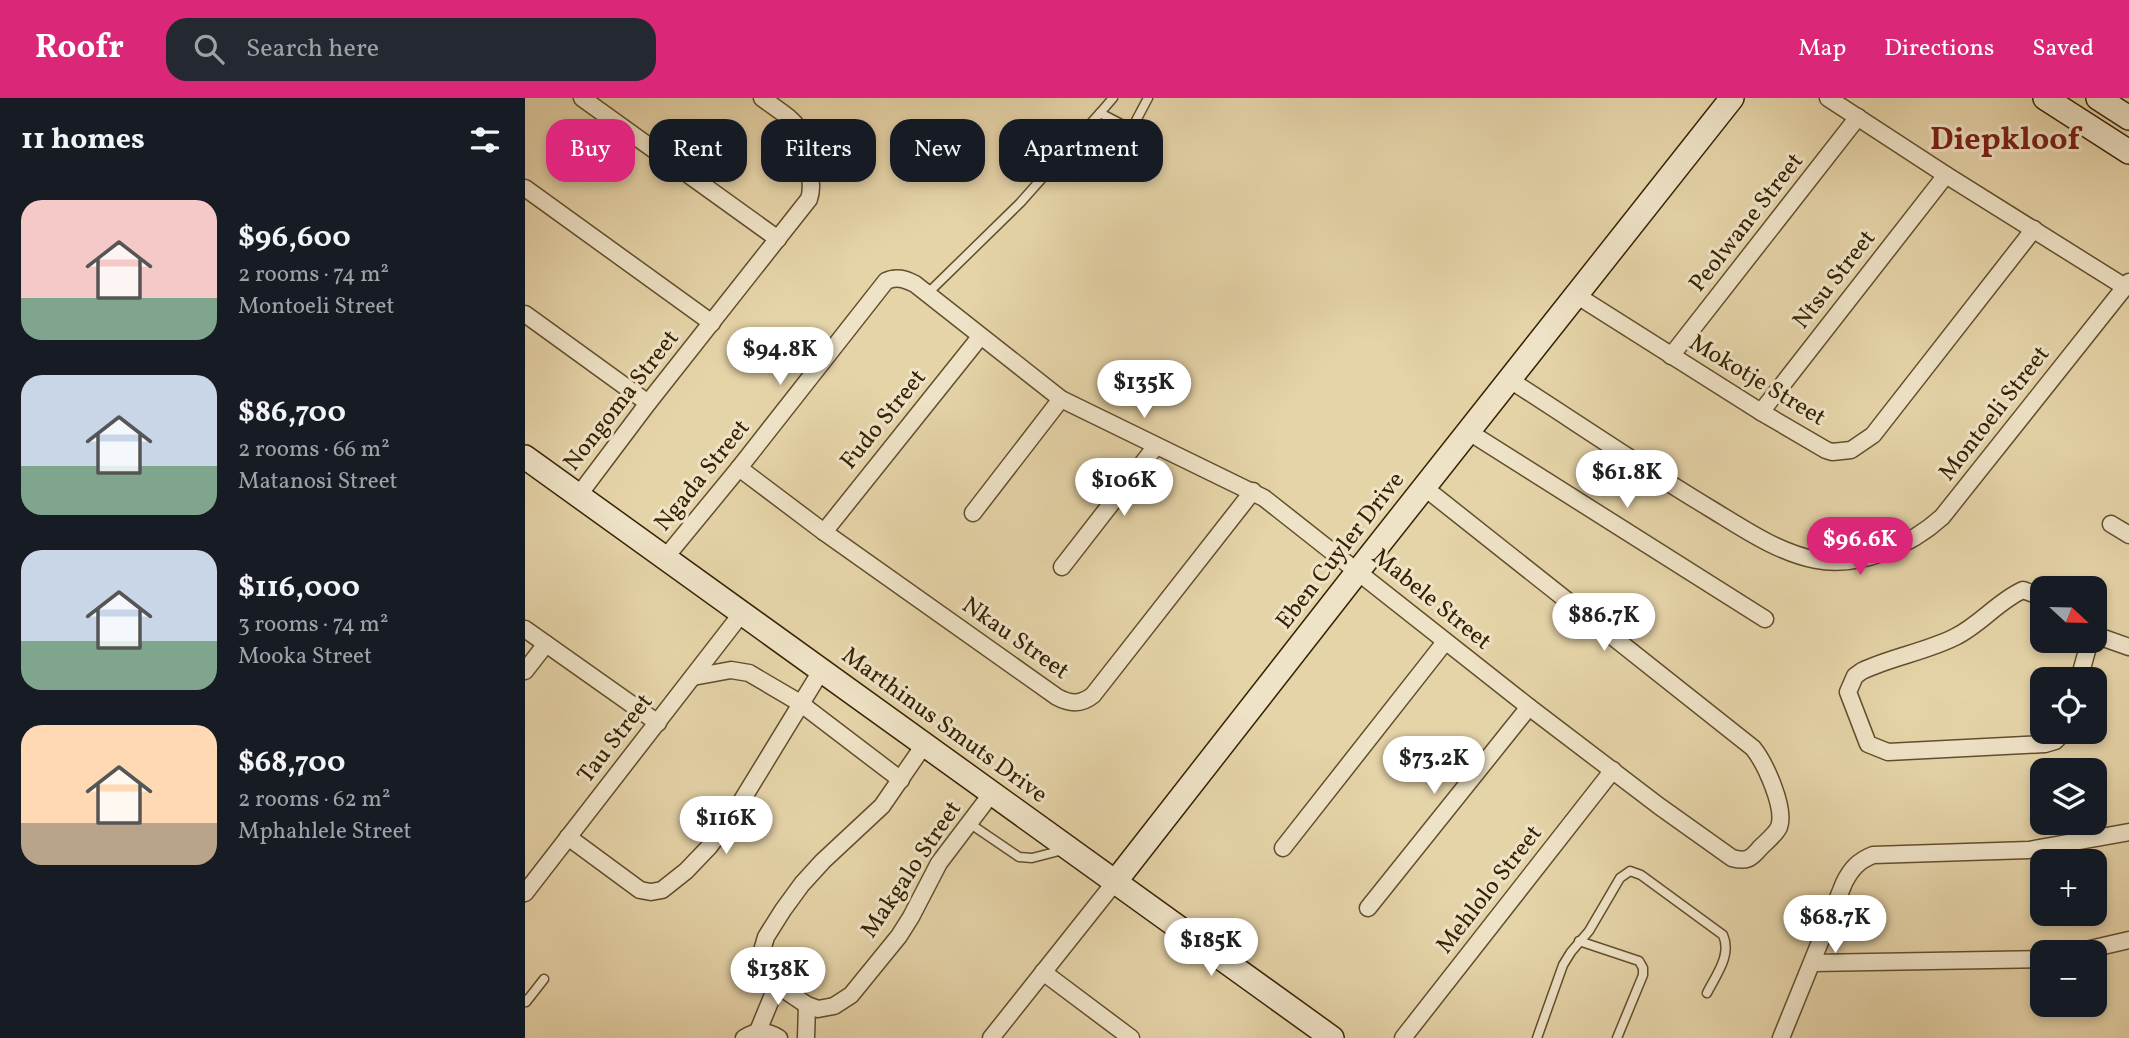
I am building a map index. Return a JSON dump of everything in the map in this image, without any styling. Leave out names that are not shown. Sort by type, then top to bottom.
[{"type":"street","points":[[582,98],[778,239]]},
{"type":"street","name":"Nongoma Street","points":[[578,496],[806,205],[812,189],[804,136],[792,120],[762,98]]},
{"type":"street","name":"Eben Cuyler Drive","points":[[991,1038],[1733,98]]},
{"type":"street","points":[[1828,98],[1945,175],[2127,284]]},
{"type":"street","points":[[2045,98],[2129,152]]},
{"type":"street","points":[[2098,98],[2129,118]]},
{"type":"street","name":"Peolwane Street","points":[[1671,356],[1858,117]]},
{"type":"street","name":"Ntsu Street","points":[[1761,412],[1945,175]]},
{"type":"street","points":[[525,188],[712,323]]},
{"type":"street","name":"Mokotje Street","points":[[1576,295],[1761,412],[1826,450],[1841,452],[1860,446],[1873,435],[2034,229]]},
{"type":"street","name":"Ngada Street","points":[[665,558],[886,281],[900,278],[921,289]]},
{"type":"street","name":"Montoeli Street","points":[[1510,380],[1683,492],[1770,544],[1796,555],[1818,560],[1852,559],[1907,544],[1926,532],[1942,517],[2127,284]]},
{"type":"street","name":"Mabele Street","points":[[921,289],[1061,399],[1253,491],[1612,770],[1732,858],[1748,860],[1779,827],[1780,811],[1764,764],[1753,748],[1425,488]]},
{"type":"street","points":[[525,314],[649,403]]},
{"type":"street","name":"Fudo Street","points":[[824,531],[980,337]]},
{"type":"street","points":[[973,513],[1061,399]]},
{"type":"street","points":[[1469,432],[1765,619]]},
{"type":"street","points":[[1062,567],[1156,446]]},
{"type":"street","name":"Marthinus Smuts Drive","points":[[525,457],[1332,1038]]},
{"type":"street","name":"Nkau Street","points":[[739,468],[1057,697],[1078,703],[1093,695],[1253,491]]},
{"type":"street","points":[[2111,524],[2129,535]]},
{"type":"street","points":[[2030,593],[2023,590],[2013,594],[1978,623],[1954,638],[1861,671],[1854,676],[1848,692],[1868,744],[1888,752],[2045,744]]},
{"type":"street","name":"Tau Street","points":[[525,893],[742,613]]},
{"type":"street","points":[[525,629],[658,723]]},
{"type":"street","points":[[2107,639],[2129,647]]},
{"type":"street","points":[[1283,848],[1445,642]]},
{"type":"street","points":[[525,671],[546,644]]},
{"type":"street","points":[[693,677],[731,670],[749,673],[800,703],[901,780]]},
{"type":"street","points":[[568,837],[640,890],[662,890],[686,871],[725,826],[821,671]]},
{"type":"street","points":[[1368,908],[1529,707]]},
{"type":"street","points":[[806,1038],[807,1005],[777,985],[764,968],[761,962],[763,946],[777,919],[802,884],[823,861],[873,817],[924,744]]},
{"type":"street","name":"Mehlolo Street","points":[[1403,1038],[1612,770]]},
{"type":"street","name":"Makgalo Street","points":[[807,1005],[818,1009],[828,1008],[851,995],[899,936],[939,863],[992,793]]},
{"type":"street","points":[[1781,1038],[1849,873],[1864,859],[1873,855],[2029,850],[2129,832]]},
{"type":"street","points":[[2107,945],[2129,940]]},
{"type":"street","points":[[1812,963],[2030,959]]},
{"type":"street","points":[[1043,972],[1131,1038]]},
{"type":"street","points":[[751,1035],[777,985]]},
{"type":"street","points":[[751,1035],[764,1031],[779,1038]]},
{"type":"lane","points":[[921,289],[1020,203],[1113,98]]},
{"type":"lane","points":[[1137,119],[1148,98]]},
{"type":"lane","points":[[1100,113],[1111,119]]},
{"type":"lane","points":[[969,823],[1019,857],[1032,859],[1068,848]]},
{"type":"lane","points":[[1537,1038],[1563,965],[1589,931],[1620,878],[1630,871],[1641,875],[1723,935],[1727,944],[1725,957],[1707,993]]},
{"type":"lane","points":[[1579,941],[1639,961],[1643,968],[1643,975],[1618,1038]]},
{"type":"lane","points":[[525,1002],[544,979]]},
{"type":"district","name":"Diepkloof","points":[[2005,141]]}]
